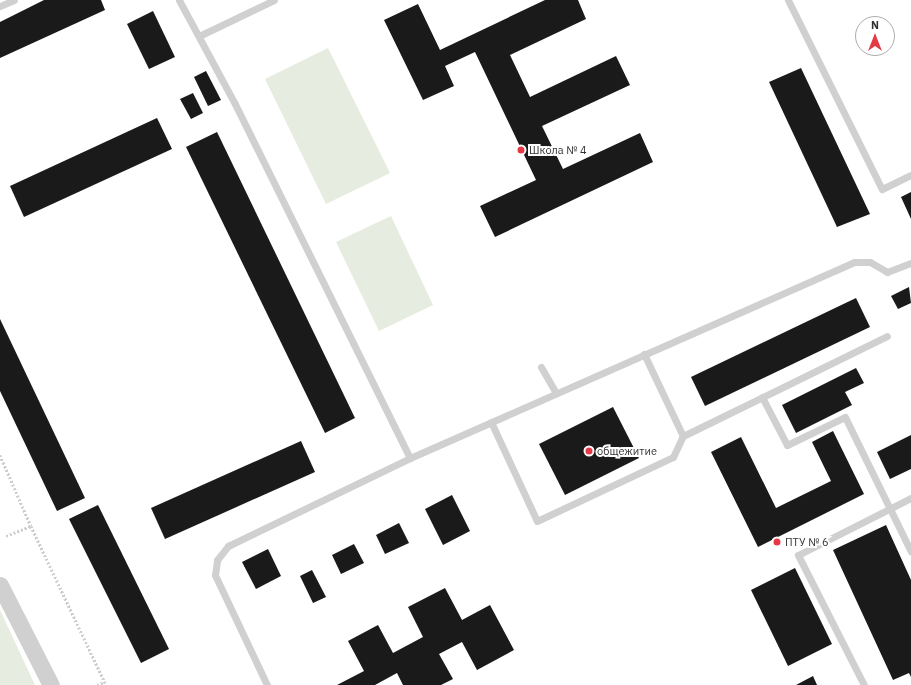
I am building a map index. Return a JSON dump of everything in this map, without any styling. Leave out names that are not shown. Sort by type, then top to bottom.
[{"type":"street","points":[[0,585],[51,685]]},
{"type":"lane","points":[[0,6],[14,0]]},
{"type":"lane","points":[[179,0],[199,36],[410,458]]},
{"type":"lane","points":[[199,36],[274,0]]},
{"type":"lane","points":[[788,0],[882,189],[911,175]]},
{"type":"lane","points":[[267,685],[215,575],[217,560],[228,546],[410,458],[854,262],[870,262],[887,272],[911,263]]},
{"type":"lane","points":[[491,422],[537,521],[673,457],[683,436],[887,336]]},
{"type":"lane","points":[[644,354],[683,436]]},
{"type":"lane","points":[[541,367],[556,393]]},
{"type":"lane","points":[[762,397],[787,445],[845,417],[891,508],[911,552]]},
{"type":"lane","points":[[864,685],[798,555],[911,498]]},
{"type":"path","points":[[0,455],[31,526],[105,683],[97,685]]},
{"type":"path","points":[[6,536],[31,526]]},
{"type":"shaded area","points":[[328,48],[390,173],[326,204],[265,79]]},
{"type":"shaded area","points":[[391,216],[433,305],[379,331],[336,242]]},
{"type":"shaded area","points":[[0,610],[35,685],[0,685]]},
{"type":"building","points":[[44,0],[101,0],[105,10],[0,58],[0,22]]},
{"type":"building","points":[[545,0],[578,0],[586,19],[510,55],[530,97],[616,56],[630,85],[542,126],[563,169],[640,133],[653,162],[495,237],[480,206],[536,180],[475,52],[445,66],[454,86],[423,100],[384,20],[418,4],[440,50]]},
{"type":"building","points":[[153,11],[175,57],[149,69],[127,24]]},
{"type":"building","points":[[801,68],[870,214],[837,227],[769,82]]},
{"type":"building","points":[[206,71],[221,100],[208,106],[194,77]]},
{"type":"building","points":[[193,93],[203,113],[191,119],[180,99]]},
{"type":"building","points":[[157,118],[172,149],[24,217],[10,186]]},
{"type":"building","points":[[217,132],[355,418],[325,433],[186,147]]},
{"type":"building","points":[[911,192],[911,219],[901,197]]},
{"type":"building","points":[[909,287],[911,303],[898,309],[891,296]]},
{"type":"building","points":[[856,298],[870,327],[705,406],[691,377]]},
{"type":"building","points":[[0,319],[85,498],[57,511],[0,391]]},
{"type":"building","points":[[856,368],[864,383],[845,392],[852,405],[796,433],[782,405]]},
{"type":"building","name":"общежитие","points":[[613,407],[639,458],[565,495],[539,444]]},
{"type":"building","points":[[833,431],[864,494],[758,547],[711,452],[741,437],[776,508],[831,481],[812,442]]},
{"type":"building","points":[[911,435],[911,469],[890,479],[877,452]]},
{"type":"building","points":[[301,441],[315,472],[165,539],[151,508]]},
{"type":"building","points":[[452,495],[470,531],[443,545],[425,509]]},
{"type":"building","points":[[98,505],[169,649],[141,663],[69,519]]},
{"type":"building","points":[[399,523],[409,543],[385,554],[376,535]]},
{"type":"building","points":[[886,525],[911,580],[911,677],[909,673],[893,680],[833,550]]},
{"type":"building","points":[[354,544],[364,563],[341,574],[332,555]]},
{"type":"building","points":[[268,549],[281,576],[256,589],[242,562]]},
{"type":"building","points":[[795,568],[832,644],[788,666],[751,590]]},
{"type":"building","points":[[312,570],[326,597],[313,603],[300,576]]},
{"type":"building","points":[[445,588],[462,620],[490,605],[514,650],[477,670],[462,642],[439,654],[453,679],[441,685],[403,685],[397,673],[375,685],[337,685],[364,671],[348,641],[378,625],[393,653],[423,637],[408,607]]},
{"type":"building","points":[[813,676],[817,685],[796,685]]},
{"type":"place","name":"Школа № 4","points":[[521,150]]},
{"type":"place","name":"общежитие","points":[[589,451]]},
{"type":"place","name":"ПТУ № 6","points":[[777,542]]}]
